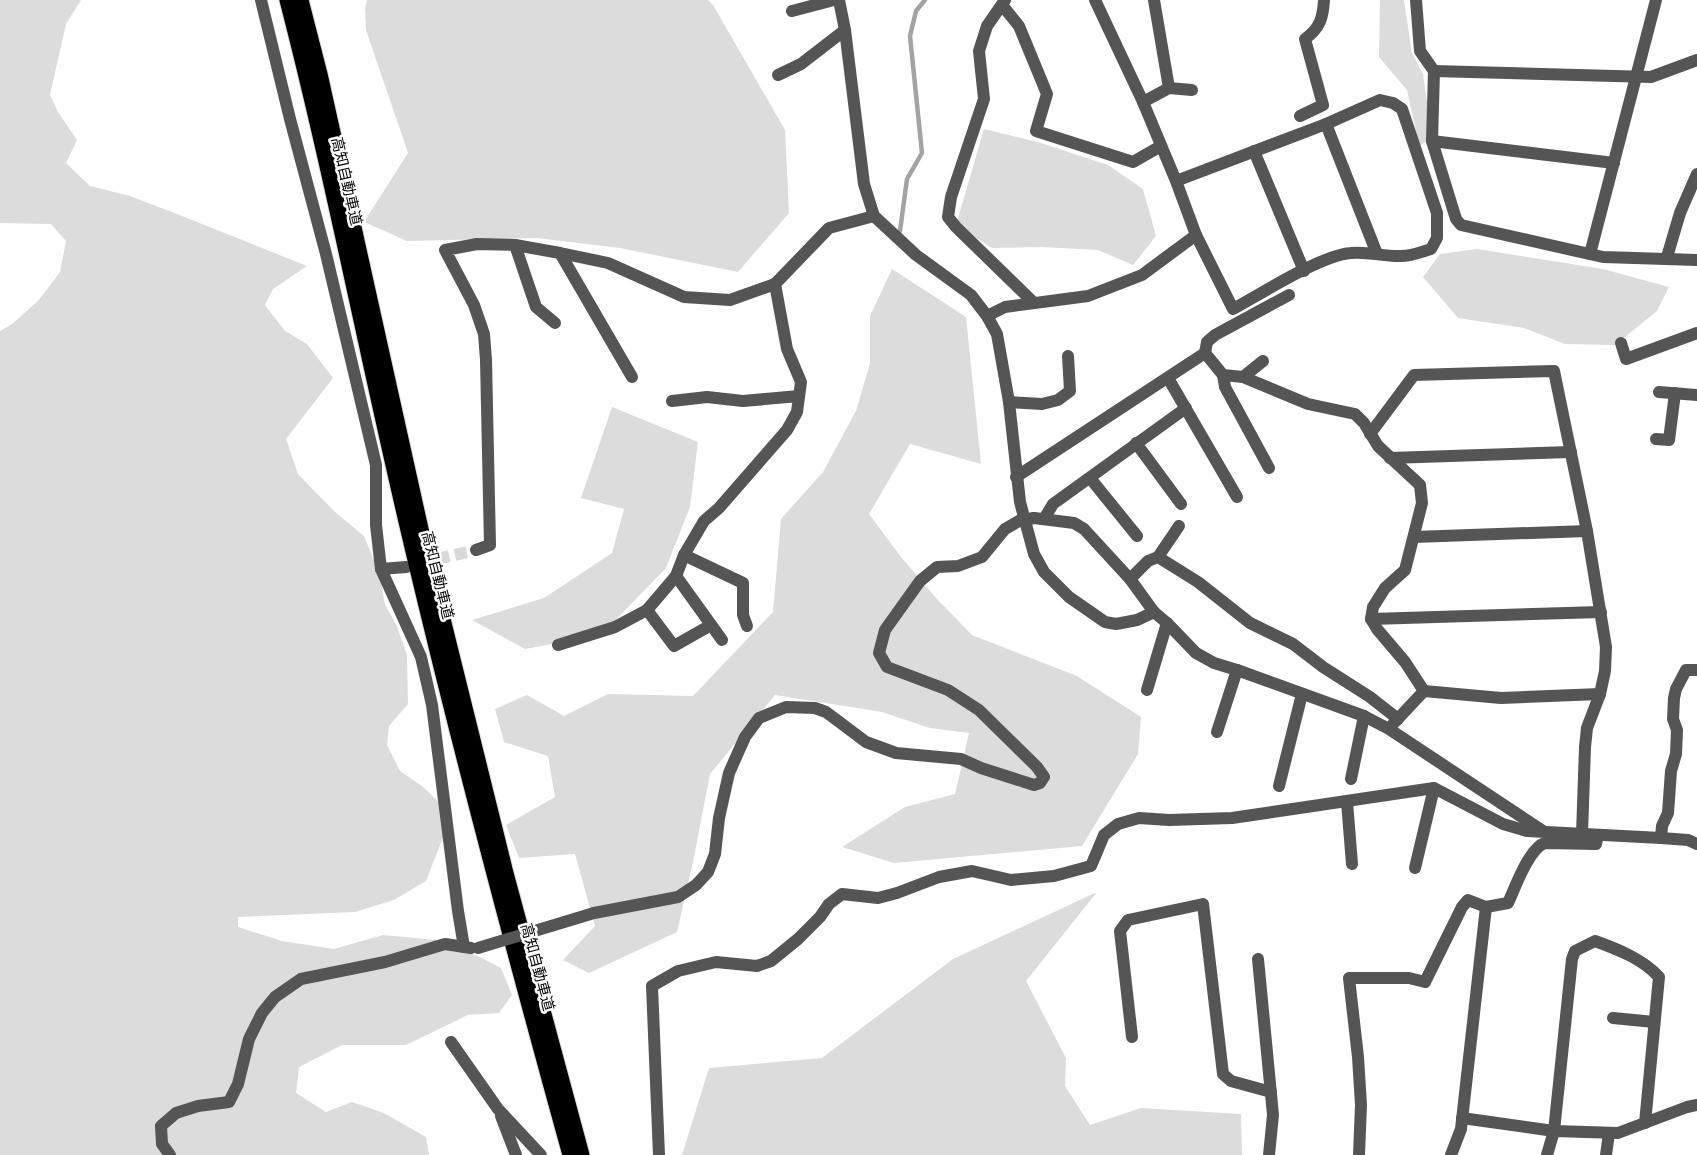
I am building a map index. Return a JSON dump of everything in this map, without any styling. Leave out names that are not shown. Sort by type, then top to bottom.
[{"type":"highway","name":"高知自動車道","points":[[287,0],[336,208],[404,513],[480,818],[570,1155]]},
{"type":"highway","name":"高知自動車道","points":[[301,0],[320,74],[423,538],[506,873],[582,1155]]},
{"type":"street","points":[[261,0],[328,264],[376,465],[376,525],[381,569],[421,657],[432,705],[464,948]]},
{"type":"street","points":[[792,11],[834,0]]},
{"type":"street","points":[[839,0],[845,30],[864,184],[874,216],[916,255],[971,295],[987,316],[997,334],[1009,402],[1020,502],[1034,554],[1044,572],[1069,597],[1105,622],[1116,624],[1137,620],[1154,612]]},
{"type":"street","points":[[1095,0],[1143,102],[1196,235],[1233,309],[1334,256],[1351,252],[1400,256],[1416,254],[1431,249],[1437,238],[1437,213],[1402,110],[1393,103],[1380,100],[1326,124],[1176,181]]},
{"type":"street","points":[[1154,0],[1168,88]]},
{"type":"street","points":[[1300,116],[1323,105],[1305,39],[1317,30],[1323,11],[1324,0]]},
{"type":"street","points":[[1416,0],[1420,51],[1434,71],[1432,141],[1456,219],[1461,225],[1603,257],[1697,260]]},
{"type":"street","points":[[1590,254],[1656,0]]},
{"type":"street","points":[[1034,303],[948,217],[952,197],[984,99],[979,51],[987,26],[1004,2],[1019,26],[1047,94],[1036,131],[1133,162],[1161,146]]},
{"type":"street","points":[[778,75],[801,64],[845,30]]},
{"type":"street","points":[[1434,71],[1635,78],[1651,77],[1697,60]]},
{"type":"street","points":[[1143,102],[1168,88],[1192,90]]},
{"type":"street","points":[[1326,124],[1377,254]]},
{"type":"street","points":[[1432,141],[1614,163]]},
{"type":"street","points":[[1254,151],[1304,271]]},
{"type":"street","points":[[1667,258],[1680,213],[1697,174]]},
{"type":"street","points":[[476,550],[490,545],[484,334],[474,305],[445,250],[477,244],[515,245],[608,262],[684,297],[730,300],[775,284],[828,228],[874,216]]},
{"type":"street","points":[[987,316],[1005,307],[1088,296],[1142,275],[1196,235]]},
{"type":"street","points":[[515,245],[536,306],[555,323]]},
{"type":"street","points":[[560,253],[632,377]]},
{"type":"street","points":[[558,645],[616,627],[647,610],[676,576],[684,555],[704,521],[719,508],[787,430],[797,412],[800,382],[788,349],[775,284]]},
{"type":"street","points":[[1016,476],[1205,353],[1207,342],[1215,335],[1289,295]]},
{"type":"street","points":[[1621,343],[1626,359],[1697,334]]},
{"type":"street","points":[[1205,353],[1223,375],[1225,387],[1269,468]]},
{"type":"street","points":[[1009,402],[1042,404],[1058,400],[1070,391],[1068,356]]},
{"type":"street","points":[[1243,376],[1263,361]]},
{"type":"street","points":[[1370,434],[1414,375],[1554,372],[1587,531],[1606,647],[1606,671],[1600,694],[1587,728],[1582,834]]},
{"type":"street","points":[[1223,375],[1243,376],[1308,404],[1355,414],[1364,423],[1378,446],[1420,485],[1422,502],[1405,570],[1385,588],[1373,608],[1371,619],[1377,630],[1405,662],[1424,691]]},
{"type":"street","points":[[1168,378],[1237,497]]},
{"type":"street","points":[[1659,392],[1697,396]]},
{"type":"street","points":[[1656,439],[1670,440],[1675,393]]},
{"type":"street","points":[[672,401],[707,398],[743,401],[799,396]]},
{"type":"street","points":[[1039,518],[1053,504],[1186,408]]},
{"type":"street","points":[[1136,443],[1181,504]]},
{"type":"street","points":[[1390,458],[1571,452]]},
{"type":"street","points":[[1090,478],[1137,536]]},
{"type":"street","points":[[170,1155],[162,1144],[161,1126],[176,1113],[198,1106],[229,1102],[238,1084],[249,1039],[262,1013],[275,998],[301,979],[385,962],[445,944],[464,948],[478,948],[594,913],[678,897],[696,885],[708,872],[715,854],[719,818],[729,773],[744,737],[759,718],[786,707],[815,708],[826,712],[866,742],[896,753],[961,759],[1015,780],[1034,785],[1040,783],[1044,777],[1038,767],[979,710],[948,690],[887,667],[879,653],[885,630],[920,581],[937,567],[958,566],[982,557],[1005,530],[1019,521],[1039,518],[1074,523],[1084,530],[1130,579],[1154,612],[1196,652],[1214,663],[1364,716],[1389,729],[1545,832]]},
{"type":"street","points":[[1130,579],[1148,561],[1158,557],[1179,526]]},
{"type":"street","points":[[1414,537],[1587,531]]},
{"type":"street","points":[[684,555],[744,583],[743,615],[747,626]]},
{"type":"street","points":[[1158,557],[1198,582],[1250,623],[1293,644],[1323,667],[1370,697],[1398,719]]},
{"type":"street","points":[[381,569],[406,567]]},
{"type":"street","points":[[676,576],[722,640]]},
{"type":"street","points":[[647,610],[674,646],[711,625]]},
{"type":"street","points":[[1371,619],[1601,612]]},
{"type":"street","points":[[1147,690],[1167,623]]},
{"type":"street","points":[[1217,732],[1237,670]]},
{"type":"street","points":[[1661,838],[1662,826],[1668,813],[1671,771],[1676,754],[1677,730],[1673,719],[1676,689],[1686,670],[1697,670]]},
{"type":"street","points":[[1424,691],[1501,698],[1600,694]]},
{"type":"street","points":[[1389,729],[1424,691]]},
{"type":"street","points":[[1279,786],[1302,694]]},
{"type":"street","points":[[1351,778],[1364,716]]},
{"type":"street","points":[[659,1155],[652,986],[678,971],[716,962],[757,966],[771,961],[798,939],[820,917],[829,904],[842,894],[878,898],[898,893],[939,877],[972,871],[1011,880],[1054,876],[1091,866],[1104,835],[1118,824],[1139,818],[1169,820],[1232,818],[1434,788],[1504,824],[1527,830],[1688,840],[1697,844]]},
{"type":"street","points":[[1415,868],[1434,788]]},
{"type":"street","points":[[1347,802],[1352,864]]},
{"type":"street","points":[[1359,1155],[1362,1106],[1348,978],[1410,978],[1425,982],[1462,908],[1468,900],[1486,907],[1508,903],[1530,858],[1540,845],[1545,843],[1596,844],[1598,835]]},
{"type":"street","points":[[1132,1037],[1120,931],[1128,920],[1203,904],[1223,1074],[1231,1081],[1271,1092]]},
{"type":"street","points":[[1451,1155],[1461,1129],[1486,907]]},
{"type":"street","points":[[1547,1155],[1554,1131],[1572,959],[1575,951],[1595,941],[1624,952],[1654,972],[1658,978],[1644,1123]]},
{"type":"street","points":[[1258,958],[1273,1115],[1269,1155]]},
{"type":"street","points":[[1613,1018],[1654,1022]]},
{"type":"street","points":[[451,1042],[498,1109],[541,1155]]},
{"type":"street","points":[[1462,1118],[1554,1131],[1618,1133],[1697,1105]]},
{"type":"street","points":[[498,1109],[516,1155]]},
{"type":"street","points":[[1606,1155],[1609,1133]]},
{"type":"shaded area","points":[[0,0],[81,0],[66,24],[50,95],[58,112],[77,140],[66,163],[90,186],[130,196],[307,266],[273,289],[265,305],[285,331],[307,344],[333,378],[286,439],[298,474],[335,512],[364,536],[380,575],[385,605],[396,624],[407,655],[408,704],[389,726],[387,745],[400,771],[422,786],[443,806],[444,835],[426,881],[394,900],[355,912],[238,917],[238,927],[282,941],[334,949],[383,935],[437,940],[480,957],[501,968],[512,995],[499,1013],[468,1015],[406,1045],[342,1045],[299,1067],[296,1093],[326,1112],[352,1102],[384,1113],[426,1137],[429,1155],[0,1155],[0,331],[12,324],[38,301],[60,272],[66,241],[51,224],[0,223]]},
{"type":"shaded area","points":[[367,0],[708,0],[713,5],[785,130],[789,213],[738,272],[620,248],[537,238],[407,241],[364,222],[408,153],[366,30],[365,8]]},
{"type":"shaded area","points":[[1380,0],[1404,0],[1412,53],[1423,74],[1432,138],[1419,146],[1407,90],[1379,57]]},
{"type":"shaded area","points":[[984,129],[1041,143],[1108,165],[1143,189],[1156,236],[1133,265],[1098,250],[1042,247],[992,248],[956,225]]},
{"type":"shaded area","points":[[1477,249],[1603,269],[1669,287],[1657,311],[1615,345],[1565,344],[1524,328],[1458,318],[1423,277],[1440,254]]},
{"type":"shaded area","points":[[892,269],[966,317],[981,464],[910,444],[869,514],[901,557],[936,598],[972,635],[1077,676],[1141,717],[1138,754],[1082,846],[894,863],[842,847],[905,807],[955,794],[969,733],[930,728],[882,712],[775,695],[710,774],[677,932],[589,973],[563,960],[595,926],[575,854],[519,858],[506,825],[555,797],[548,756],[504,742],[495,709],[527,695],[564,716],[608,694],[693,696],[773,612],[781,519],[823,472],[856,411],[870,363],[870,316]]},
{"type":"shaded area","points":[[612,407],[698,442],[690,507],[666,568],[601,635],[525,649],[472,620],[544,598],[612,553],[624,509],[581,498]]},
{"type":"shaded area","points":[[1097,892],[1026,981],[1066,1058],[1065,1086],[1090,1125],[1141,1108],[1241,1114],[1242,1155],[682,1155],[709,1068],[822,1058],[953,959]]},
{"type":"waterway","points":[[900,231],[907,179],[922,153],[910,36],[916,11],[925,0]]},
{"type":"tunnel","points":[[420,563],[476,550]]}]
